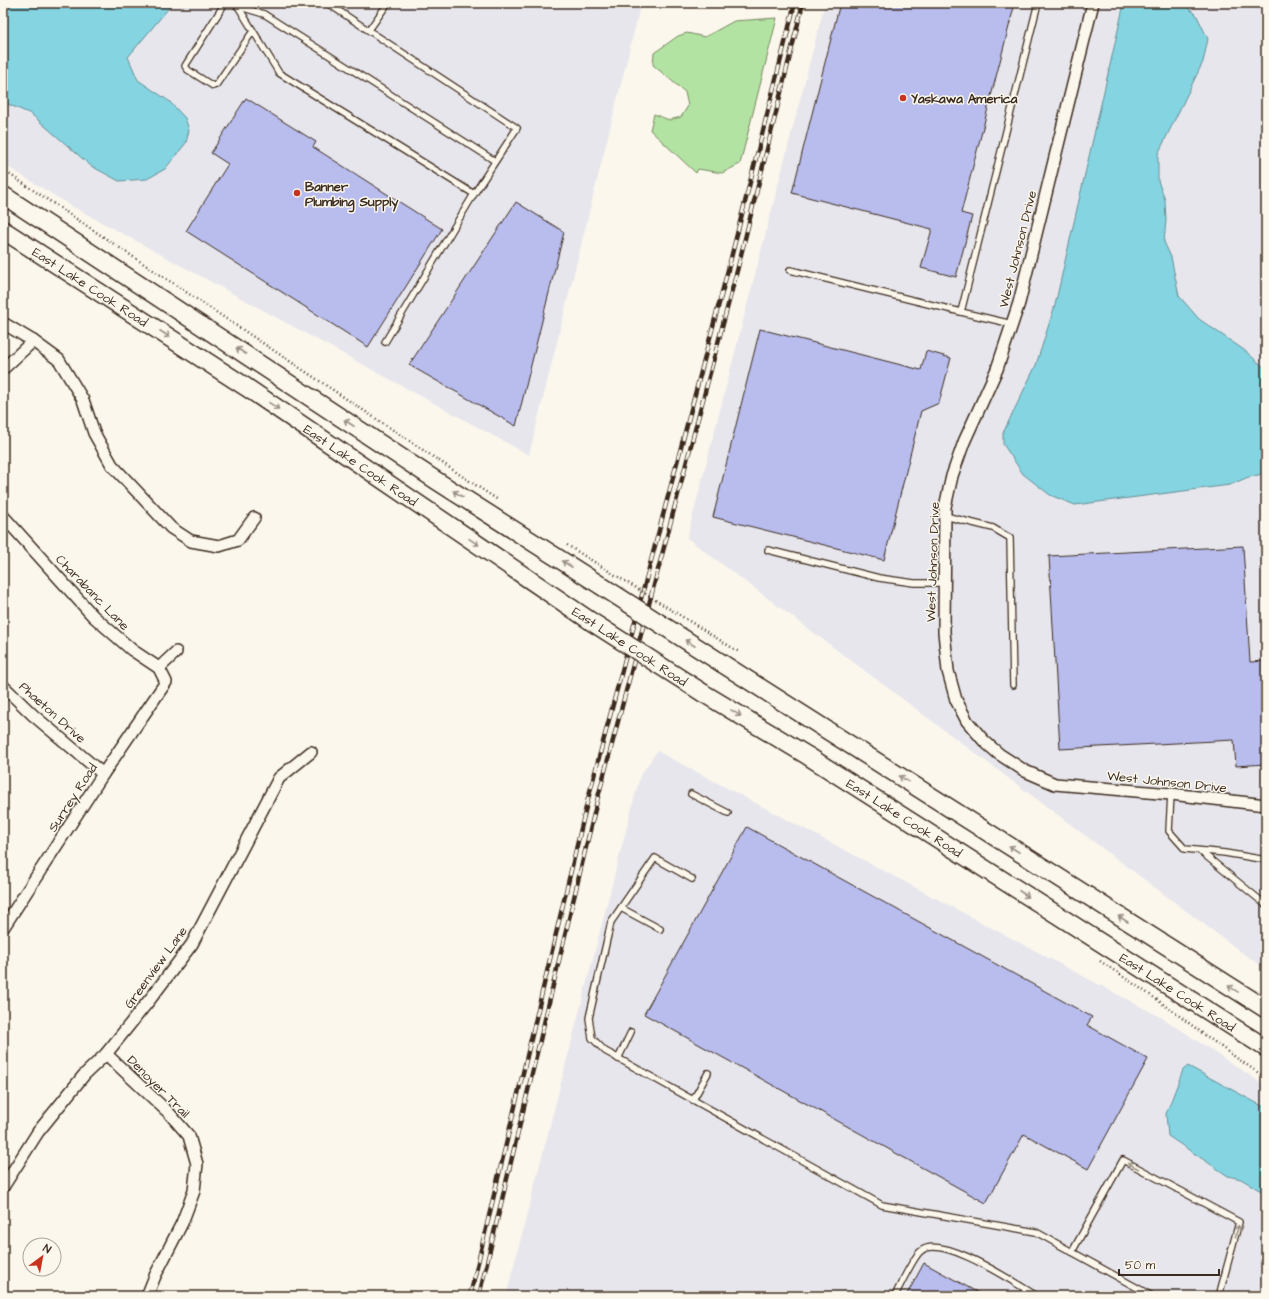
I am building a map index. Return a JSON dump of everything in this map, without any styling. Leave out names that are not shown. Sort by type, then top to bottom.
[{"type":"main road","points":[[3,195],[437,480],[723,664],[1266,1009]]},
{"type":"main road","name":"East Lake Cook Road","points":[[3,230],[246,387],[592,622],[703,693],[808,756],[1266,1048]]},
{"type":"street","name":"West Johnson Drive","points":[[1093,3],[1019,303],[997,369],[964,442],[952,476],[945,507],[944,632],[948,671],[956,700],[967,721],[984,741],[999,754],[1025,771],[1055,784],[1171,794],[1266,805]]},
{"type":"street","points":[[3,323],[33,341],[59,360],[83,400],[94,434],[112,465],[171,528],[191,541],[219,546],[238,540],[254,518]]},
{"type":"street","points":[[3,369],[33,341]]},
{"type":"street","name":"Charabanc Lane","points":[[3,516],[93,616],[132,650],[160,668]]},
{"type":"street","points":[[160,668],[176,652]]},
{"type":"street","name":"Surrey Road","points":[[3,928],[103,774],[166,682],[160,668]]},
{"type":"street","name":"Phaeton Drive","points":[[3,686],[33,716],[103,774]]},
{"type":"street","name":"Greenview Lane","points":[[3,1187],[38,1132],[84,1075],[106,1054],[192,944],[278,778],[311,752]]},
{"type":"street","name":"Denoyer Trail","points":[[106,1054],[169,1113],[189,1136],[197,1164],[194,1190],[185,1217],[147,1296]]},
{"type":"lane","points":[[226,3],[185,66],[188,70],[213,86],[216,85],[253,31]]},
{"type":"lane","points":[[327,3],[517,128],[474,194],[385,342]]},
{"type":"lane","points":[[369,30],[388,3]]},
{"type":"lane","points":[[962,312],[1038,3]]},
{"type":"lane","points":[[237,4],[279,73],[474,194]]},
{"type":"lane","points":[[237,4],[264,14],[496,161]]},
{"type":"lane","points":[[790,270],[1012,324]]},
{"type":"lane","points":[[945,516],[993,528],[1010,538],[1013,685]]},
{"type":"lane","points":[[768,550],[879,578],[914,583],[945,582]]},
{"type":"lane","points":[[691,794],[728,813]]},
{"type":"lane","points":[[1171,794],[1168,831],[1185,849],[1225,853],[1266,860]]},
{"type":"lane","points":[[1199,850],[1266,905]]},
{"type":"lane","points":[[692,879],[655,858],[611,922],[589,1018],[592,1038],[605,1051],[882,1205],[1036,1232],[1152,1296]]},
{"type":"lane","points":[[620,908],[660,929]]},
{"type":"lane","points":[[618,1058],[631,1032]]},
{"type":"lane","points":[[693,1100],[708,1073]]},
{"type":"lane","points":[[1072,1252],[1123,1160],[1239,1222],[1219,1296]]},
{"type":"lane","points":[[895,1296],[920,1251],[928,1247],[937,1247],[966,1255],[1037,1296]]},
{"type":"path","points":[[3,170],[502,503]]},
{"type":"path","points":[[561,541],[739,652]]},
{"type":"shaded area","points":[[3,3],[641,3],[529,455],[68,204],[3,164]]},
{"type":"shaded area","points":[[825,3],[1266,3],[1266,968],[1248,957],[687,538]]},
{"type":"shaded area","points":[[657,751],[1164,1019],[1266,1086],[1266,1296],[506,1296],[640,776]]},
{"type":"green space","points":[[777,18],[740,164],[722,173],[698,169],[696,173],[650,130],[654,114],[669,120],[681,117],[688,106],[685,92],[653,65],[654,53],[678,36],[687,33],[705,37],[734,21]]},
{"type":"water","points":[[3,3],[173,3],[128,57],[138,80],[169,101],[185,118],[189,130],[186,143],[165,169],[147,179],[119,181],[91,166],[31,114],[3,102]]},
{"type":"water","points":[[1135,3],[1182,3],[1196,14],[1208,39],[1203,62],[1158,154],[1158,181],[1165,200],[1166,220],[1164,242],[1171,257],[1179,296],[1199,319],[1244,350],[1266,369],[1266,473],[1246,478],[1230,485],[1075,505],[1050,495],[1023,474],[1003,444],[1003,433],[1036,365],[1055,305],[1123,8]]},
{"type":"water","points":[[1188,1066],[1266,1108],[1266,1194],[1241,1179],[1228,1176],[1168,1136],[1166,1114],[1183,1070]]},
{"type":"building","name":"Yaskawa America","points":[[840,3],[1015,3],[961,213],[972,216],[956,277],[921,268],[932,229],[792,193]]},
{"type":"building","name":"Banner Plumbing Supply","points":[[246,98],[316,142],[313,147],[442,229],[368,347],[186,231],[228,164],[211,153]]},
{"type":"building","points":[[516,202],[564,232],[516,426],[409,365]]},
{"type":"building","points":[[760,329],[921,370],[926,351],[951,358],[939,403],[921,411],[884,560],[713,517]]},
{"type":"building","points":[[1243,546],[1250,662],[1266,661],[1266,764],[1236,766],[1234,740],[1060,749],[1049,556]]},
{"type":"building","points":[[747,827],[1092,1017],[1087,1025],[1148,1059],[1088,1169],[1024,1134],[986,1203],[644,1014]]},
{"type":"building","points":[[924,1263],[984,1296],[906,1296]]},
{"type":"railway","points":[[470,1296],[588,799],[730,262],[795,3]]},
{"type":"railway","points":[[479,1296],[597,801],[738,267],[803,3]]},
{"type":"place","name":"Yaskawa America","points":[[903,98]]},
{"type":"place","name":"Banner Plumbing Supply","points":[[297,193]]}]
